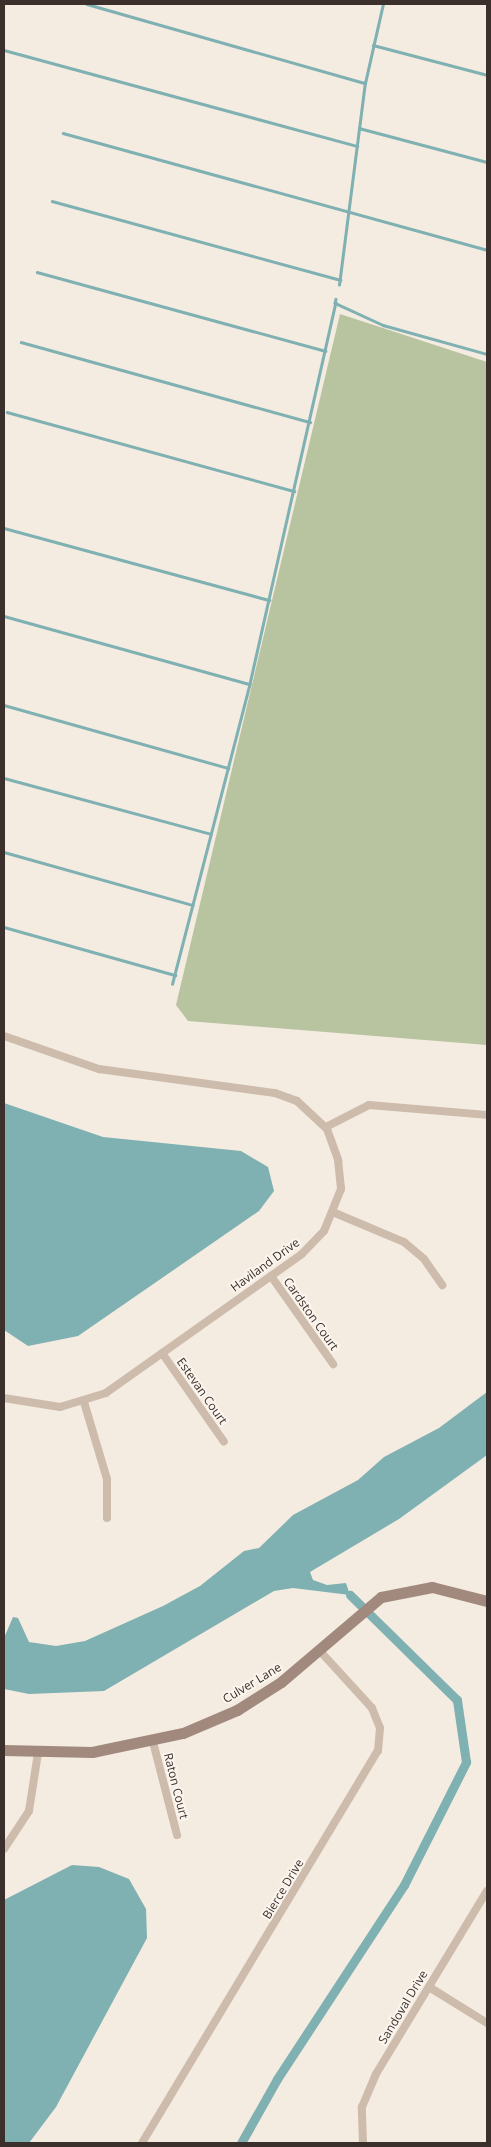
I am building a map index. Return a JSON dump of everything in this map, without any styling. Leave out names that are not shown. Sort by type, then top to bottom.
[{"type":"street","name":"Haviland Drive","points":[[4,1036],[98,1069],[285,1096],[308,1108],[326,1127],[341,1177],[335,1213],[314,1243],[162,1353],[84,1402],[45,1407],[4,1398]]},
{"type":"street","points":[[326,1127],[348,1112],[370,1105],[487,1115]]},
{"type":"street","points":[[335,1213],[404,1242],[424,1259],[442,1285]]},
{"type":"street","name":"Cardston Court","points":[[270,1276],[333,1364]]},
{"type":"street","name":"Estevan Court","points":[[162,1353],[224,1442]]},
{"type":"street","points":[[84,1402],[107,1479],[107,1518]]},
{"type":"street","name":"Culver Lane","points":[[4,1750],[38,1753],[92,1752],[153,1742],[237,1710],[320,1651],[369,1603],[390,1593],[420,1587],[487,1601]]},
{"type":"street","name":"Bierce Drive","points":[[142,2143],[378,1751],[380,1728],[372,1708],[320,1651]]},
{"type":"street","name":"Raton Court","points":[[153,1742],[177,1835]]},
{"type":"street","points":[[4,1849],[29,1811],[38,1753]]},
{"type":"street","name":"Sandoval Drive","points":[[363,2143],[360,2122],[367,2094],[487,1890]]},
{"type":"street","points":[[429,1987],[487,2023]]},
{"type":"green space","points":[[340,314],[487,362],[487,1045],[188,1021],[176,1005]]},
{"type":"water","points":[[4,1103],[103,1137],[241,1151],[268,1167],[274,1191],[259,1211],[78,1336],[28,1346],[4,1330]]},
{"type":"water","points":[[487,1392],[487,1455],[399,1519],[310,1572],[313,1580],[327,1585],[346,1583],[350,1595],[293,1588],[274,1591],[104,1691],[29,1694],[4,1689],[4,1638],[13,1617],[18,1618],[29,1642],[56,1646],[85,1641],[163,1606],[200,1586],[244,1551],[259,1548],[293,1515],[358,1480],[384,1457],[439,1428]]},
{"type":"water","points":[[72,1865],[99,1867],[129,1879],[146,1909],[147,1938],[56,2107],[29,2143],[4,2143],[4,1900]]},
{"type":"waterway","points":[[87,4],[365,83]]},
{"type":"waterway","points":[[339,285],[365,83],[383,4]]},
{"type":"waterway","points":[[373,45],[487,75]]},
{"type":"waterway","points":[[4,50],[357,146]]},
{"type":"waterway","points":[[359,128],[487,162]]},
{"type":"waterway","points":[[63,133],[487,250]]},
{"type":"waterway","points":[[52,201],[340,280]]},
{"type":"waterway","points":[[37,272],[325,351]]},
{"type":"waterway","points":[[336,299],[335,303],[383,325],[487,354]]},
{"type":"waterway","points":[[172,984],[249,686],[335,303]]},
{"type":"waterway","points":[[21,342],[310,422]]},
{"type":"waterway","points":[[7,412],[294,491]]},
{"type":"waterway","points":[[4,528],[269,600]]},
{"type":"waterway","points":[[4,616],[250,684]]},
{"type":"waterway","points":[[4,705],[228,768]]},
{"type":"waterway","points":[[4,778],[211,834]]},
{"type":"waterway","points":[[4,852],[193,905]]},
{"type":"waterway","points":[[4,927],[175,975]]},
{"type":"waterway","points":[[241,2143],[277,2079],[404,1885],[466,1762],[457,1700],[350,1595]]}]
